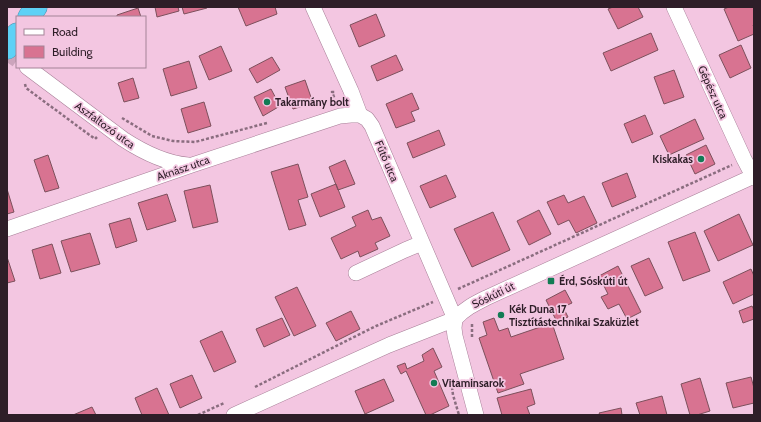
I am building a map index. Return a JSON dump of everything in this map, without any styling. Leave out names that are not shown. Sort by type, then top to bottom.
[{"type":"highway","points":[[30,16],[36,7]]},
{"type":"highway","points":[[7,48],[16,35]]},
{"type":"street","name":"Fűtő utca","points":[[312,7],[351,91],[360,115],[367,119],[372,126],[455,319]]},
{"type":"street","name":"Gépész utca","points":[[674,7],[744,160],[754,177]]},
{"type":"street","name":"Aszfaltozó utca","points":[[28,68],[139,149],[167,161],[192,165]]},
{"type":"street","name":"Aknász utca","points":[[7,229],[340,116],[351,114],[360,115]]},
{"type":"street","name":"Sóskúti út","points":[[230,409],[389,344],[455,319],[460,313],[476,303],[754,177]]},
{"type":"street","points":[[356,273],[422,243]]},
{"type":"street","points":[[455,319],[455,336],[476,415]]},
{"type":"path","points":[[337,104],[332,92],[351,91]]},
{"type":"path","points":[[107,127],[118,116],[152,136],[173,141],[195,142],[270,122]]},
{"type":"path","points":[[255,388],[376,326],[744,160]]},
{"type":"path","points":[[468,284],[476,303],[479,316],[472,323],[472,338],[474,345]]},
{"type":"path","points":[[198,415],[230,409]]},
{"type":"building","points":[[155,7],[178,7],[179,11],[157,17]]},
{"type":"building","points":[[182,7],[207,7],[207,8],[184,14]]},
{"type":"building","points":[[238,7],[275,7],[277,14],[246,26]]},
{"type":"building","points":[[613,7],[638,7],[643,17],[618,29],[608,9]]},
{"type":"building","points":[[729,7],[754,7],[754,34],[738,41],[724,9]]},
{"type":"building","points":[[138,8],[141,16],[117,16]]},
{"type":"building","points":[[376,14],[385,36],[359,47],[350,25]]},
{"type":"building","points":[[651,33],[658,50],[611,71],[603,53]]},
{"type":"building","points":[[741,45],[751,68],[730,78],[719,55]]},
{"type":"building","points":[[221,46],[232,71],[209,80],[199,56]]},
{"type":"building","points":[[396,55],[403,70],[377,81],[371,66]]},
{"type":"building","points":[[272,57],[280,70],[257,83],[249,69]]},
{"type":"building","points":[[189,61],[197,88],[171,96],[163,69]]},
{"type":"building","points":[[674,70],[684,97],[664,104],[654,77]]},
{"type":"building","points":[[133,78],[139,98],[124,102],[118,83]]},
{"type":"building","points":[[305,80],[313,103],[293,109],[285,87]]},
{"type":"building","name":"Takarmány bolt","points":[[271,89],[280,106],[263,116],[254,97]]},
{"type":"building","points":[[412,93],[419,109],[411,112],[415,121],[396,128],[386,104]]},
{"type":"building","points":[[204,102],[211,126],[188,133],[181,109]]},
{"type":"building","points":[[645,115],[653,134],[632,143],[624,124]]},
{"type":"building","points":[[695,119],[704,139],[669,155],[660,136]]},
{"type":"building","points":[[439,130],[445,145],[413,158],[407,143]]},
{"type":"building","name":"Kiskakas","points":[[706,145],[715,164],[695,174],[686,155]]},
{"type":"building","points":[[48,155],[59,188],[45,192],[34,160]]},
{"type":"building","points":[[345,160],[355,184],[338,190],[329,167]]},
{"type":"building","points":[[298,164],[308,197],[298,200],[306,225],[289,230],[271,172]]},
{"type":"building","points":[[627,173],[636,197],[612,207],[602,183]]},
{"type":"building","points":[[446,175],[456,197],[430,208],[420,186]]},
{"type":"building","points":[[336,184],[345,207],[320,217],[311,194]]},
{"type":"building","points":[[210,185],[218,222],[193,228],[184,191]]},
{"type":"building","points":[[7,189],[14,212],[7,214]]},
{"type":"building","points":[[167,194],[176,221],[147,230],[138,203]]},
{"type":"building","points":[[564,195],[568,203],[584,196],[597,223],[576,233],[569,220],[558,225],[547,202]]},
{"type":"building","points":[[368,210],[372,220],[381,217],[390,236],[375,243],[378,249],[360,257],[358,251],[341,259],[331,238],[356,226],[352,217]]},
{"type":"building","points":[[539,210],[551,234],[529,245],[517,221]]},
{"type":"building","points":[[493,212],[510,250],[472,267],[454,229]]},
{"type":"building","points":[[739,214],[753,245],[718,261],[704,231]]},
{"type":"building","points":[[130,218],[137,241],[116,248],[109,224]]},
{"type":"building","points":[[695,232],[710,271],[683,281],[668,242]]},
{"type":"building","points":[[90,233],[100,264],[71,272],[61,241]]},
{"type":"building","points":[[52,244],[61,273],[40,279],[32,250]]},
{"type":"building","points":[[7,257],[15,281],[7,283]]},
{"type":"building","points":[[649,258],[663,288],[645,296],[631,266]]},
{"type":"building","points":[[618,266],[641,312],[627,319],[619,304],[608,309],[601,297],[608,294],[599,276]]},
{"type":"building","points":[[751,269],[754,276],[754,294],[733,304],[723,282]]},
{"type":"building","points":[[297,287],[316,326],[294,336],[275,297]]},
{"type":"building","points":[[565,290],[572,303],[563,307],[568,317],[557,322],[546,300]]},
{"type":"building","points":[[752,306],[754,310],[754,319],[743,323],[739,311]]},
{"type":"building","points":[[351,311],[360,329],[336,341],[326,323]]},
{"type":"building","points":[[282,318],[290,335],[264,347],[256,329]]},
{"type":"building","points":[[494,318],[499,331],[508,328],[511,337],[552,323],[564,359],[520,374],[524,384],[498,393],[479,338],[487,335],[483,322]]},
{"type":"building","points":[[222,331],[236,362],[214,372],[200,341]]},
{"type":"building","points":[[433,348],[442,367],[434,371],[449,406],[430,415],[426,415],[406,371],[401,374],[397,366],[405,363],[407,369],[424,361],[422,355]]},
{"type":"building","points":[[192,375],[202,398],[180,408],[170,384]]},
{"type":"building","points":[[751,377],[754,388],[754,403],[733,408],[726,383]]},
{"type":"building","points":[[700,378],[710,411],[697,415],[690,415],[681,384]]},
{"type":"building","points":[[384,379],[394,401],[365,414],[355,391]]},
{"type":"building","points":[[157,388],[169,415],[142,415],[135,398]]},
{"type":"building","points":[[531,389],[535,404],[527,407],[530,415],[502,415],[497,398]]},
{"type":"building","points":[[662,396],[667,415],[640,415],[636,403]]},
{"type":"building","points":[[92,407],[96,415],[73,415]]},
{"type":"building","points":[[621,408],[622,415],[600,415],[599,413]]},
{"type":"tunnel","points":[[7,53],[16,59]]},
{"type":"place","name":"Takarmány bolt","points":[[267,102]]},
{"type":"place","name":"Kiskakas","points":[[701,159]]},
{"type":"place","name":"Érd, Sóskúti út","points":[[551,281]]},
{"type":"place","name":"Kék Duna 17 Tisztítástechnikai Szaküzlet","points":[[501,315]]},
{"type":"place","name":"Vitaminsarok","points":[[434,383]]}]
